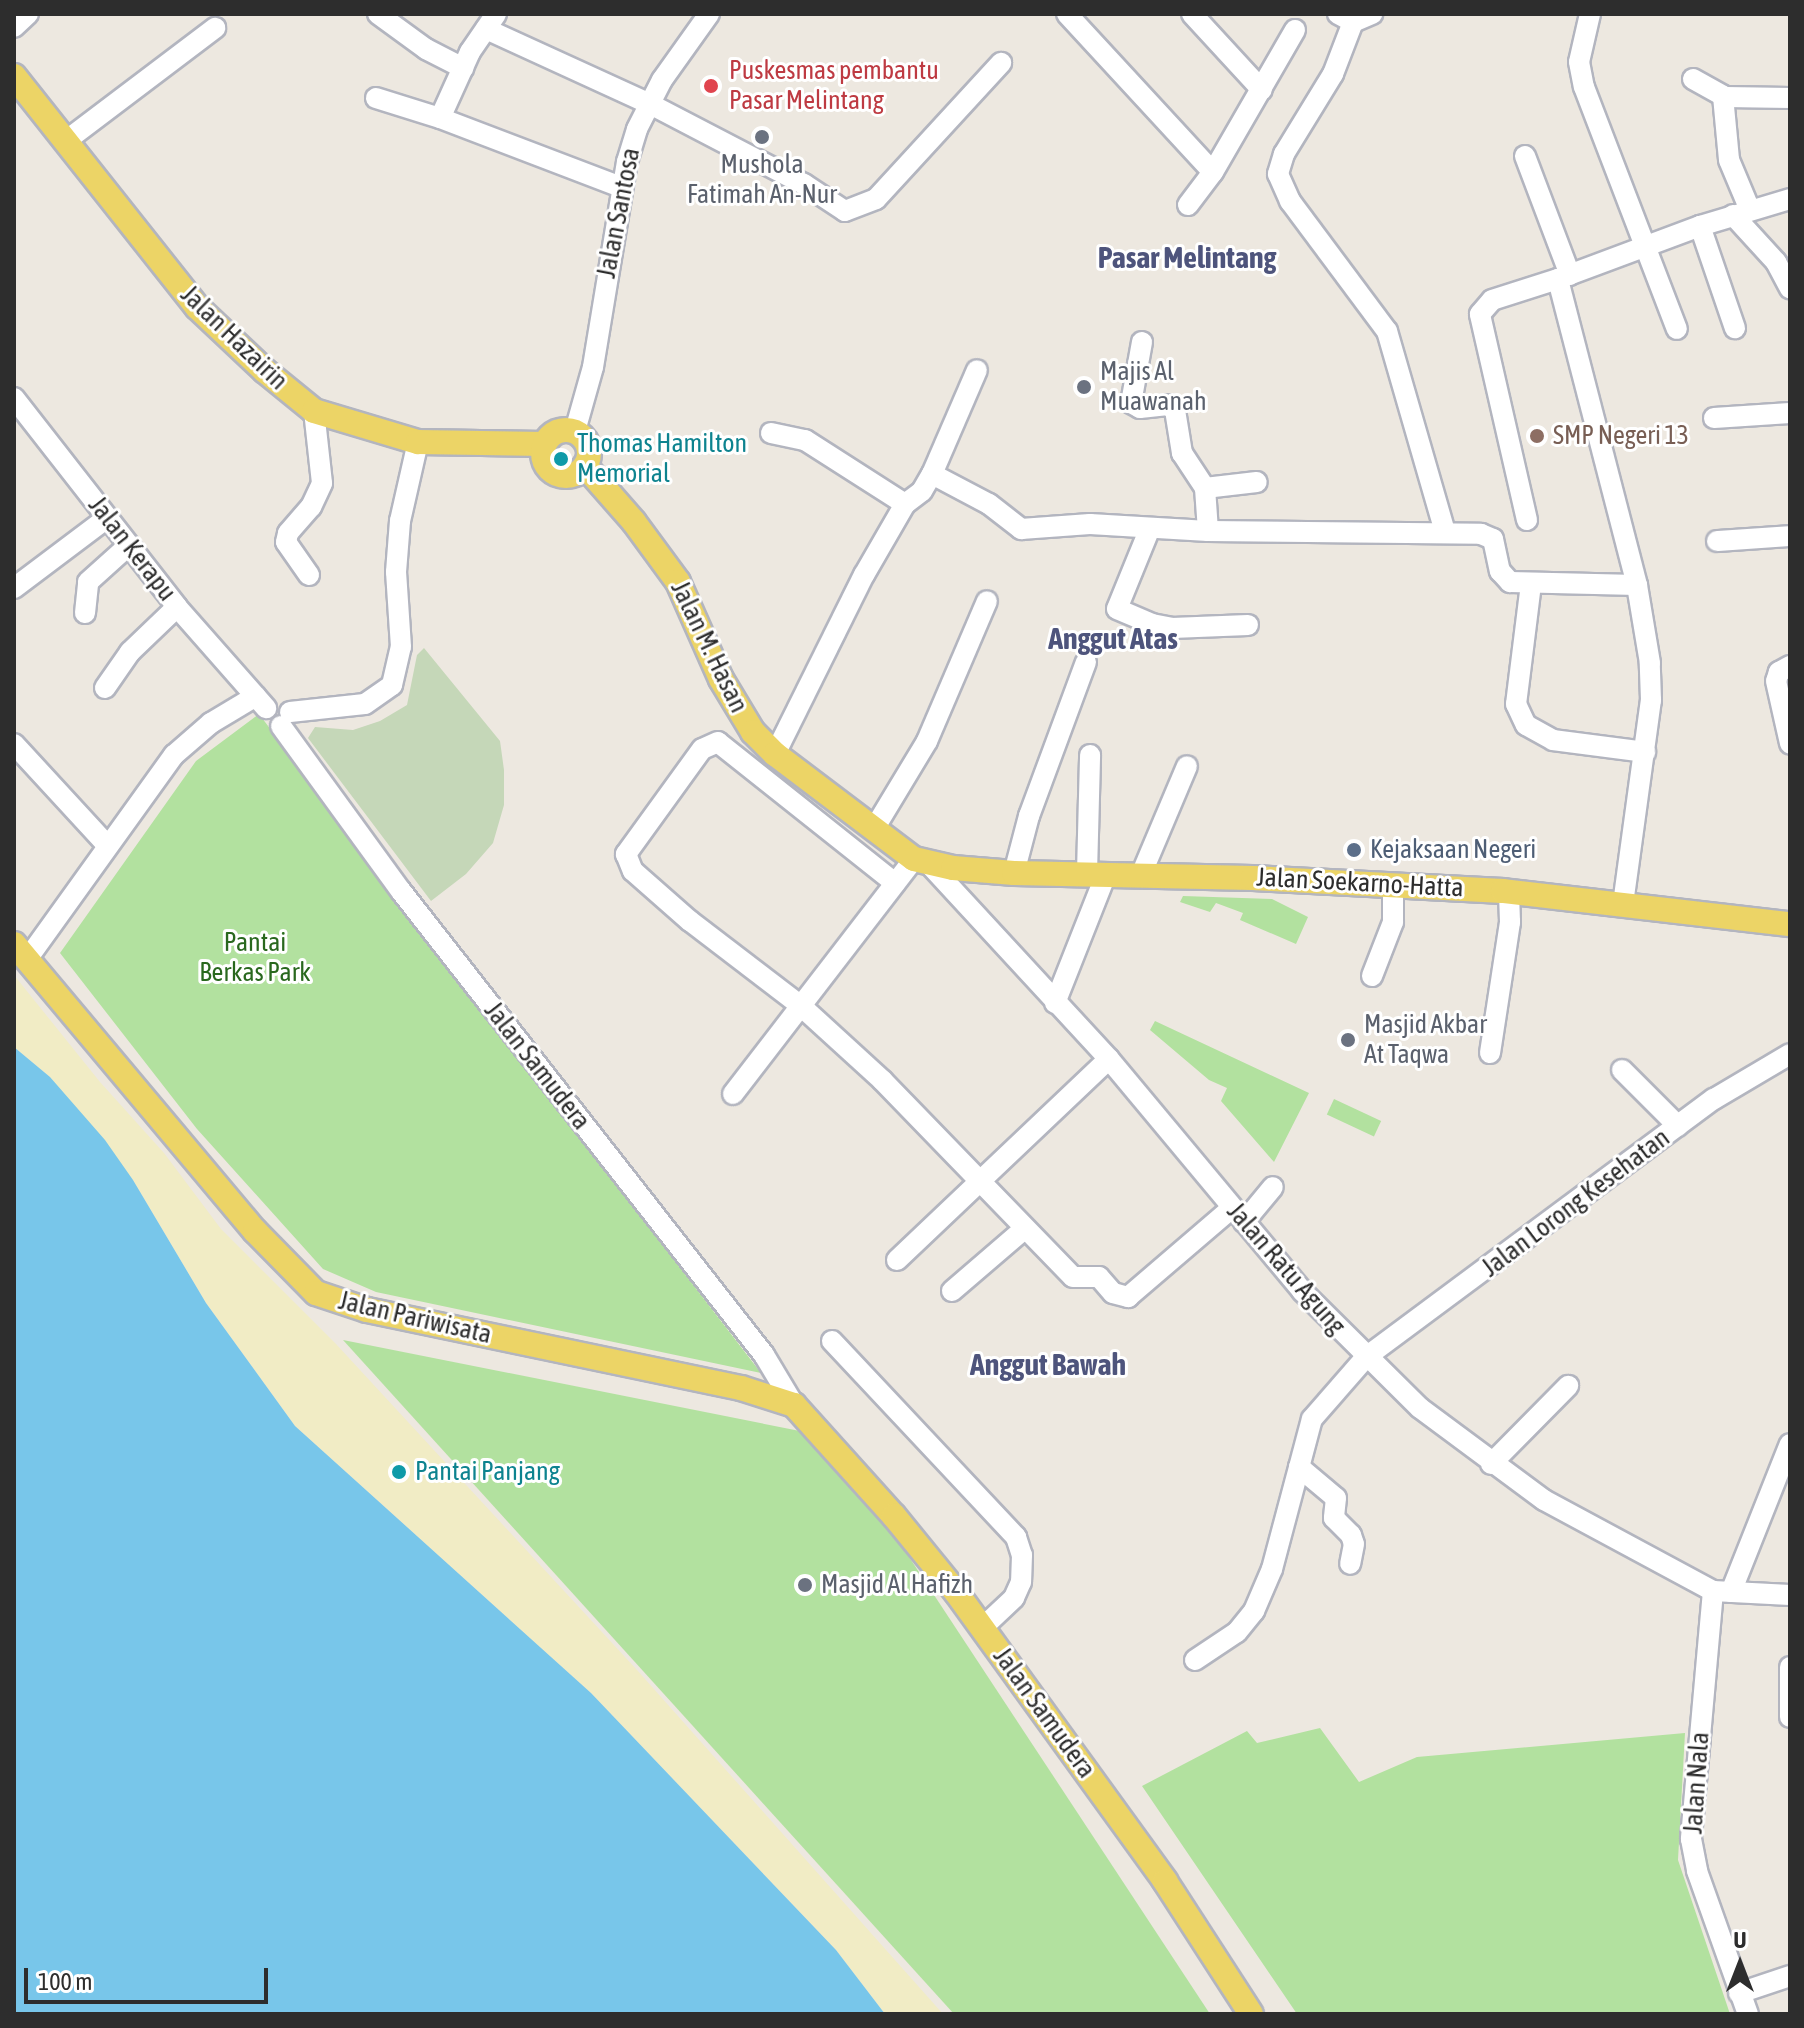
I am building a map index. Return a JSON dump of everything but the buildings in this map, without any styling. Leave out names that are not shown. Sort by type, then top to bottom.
[{"type":"main road","name":"Jalan Hazairin","points":[[14,76],[197,307],[265,371],[314,411],[418,442],[544,444]]},
{"type":"main road","points":[[557,431],[575,431],[588,446],[585,466],[577,473],[555,473],[546,466],[544,444],[557,431]]},
{"type":"main road","name":"Jalan M. Hasan","points":[[585,466],[678,582],[736,707],[753,732],[775,754],[922,862]]},
{"type":"main road","name":"Jalan Soekarno-Hatta","points":[[922,862],[1014,873],[1141,875],[1509,892],[1790,924]]},
{"type":"main road","name":"Jalan Pariwisata","points":[[21,951],[255,1231],[316,1293],[367,1310],[741,1388],[794,1405],[816,1427]]},
{"type":"main road","name":"Jalan Samudera","points":[[816,1427],[903,1527],[982,1628],[1165,1881],[1251,2014]]},
{"type":"street","points":[[14,27],[28,14]]},
{"type":"street","points":[[378,14],[426,49],[463,68]]},
{"type":"street","points":[[1067,14],[1213,172]]},
{"type":"street","points":[[1590,14],[1581,45],[1581,75],[1677,329]]},
{"type":"street","points":[[1199,17],[1262,90]]},
{"type":"street","points":[[1357,17],[1333,74],[1279,167],[1283,190],[1387,331],[1445,532]]},
{"type":"street","name":"Jalan Santosa","points":[[575,431],[593,367],[621,187],[637,129],[699,18]]},
{"type":"street","points":[[440,118],[463,68],[491,21],[804,184],[845,211],[876,199],[1001,63]]},
{"type":"street","points":[[67,140],[215,28]]},
{"type":"street","points":[[1188,205],[1213,172],[1295,30]]},
{"type":"street","points":[[1693,79],[1723,96],[1790,98]]},
{"type":"street","points":[[1723,96],[1729,160],[1742,212],[1790,288]]},
{"type":"street","points":[[376,98],[440,118],[621,187]]},
{"type":"street","points":[[1525,156],[1564,277],[1637,585],[1652,686],[1623,904]]},
{"type":"street","points":[[1527,520],[1480,314],[1492,300],[1646,248],[1700,226],[1790,199]]},
{"type":"street","points":[[1700,226],[1735,328]]},
{"type":"street","points":[[1142,342],[1131,403],[1140,408],[1168,405],[1175,410],[1182,453],[1205,488],[1208,531]]},
{"type":"street","points":[[775,754],[852,598],[905,504],[922,491],[932,474],[977,370]]},
{"type":"street","name":"Jalan Kerapu","points":[[14,398],[177,607],[261,702],[266,720],[273,726],[286,719]]},
{"type":"street","points":[[309,575],[286,542],[288,533],[311,507],[322,483],[314,411]]},
{"type":"street","points":[[1714,418],[1790,413]]},
{"type":"street","points":[[771,433],[805,440],[905,504]]},
{"type":"street","points":[[286,719],[365,704],[392,685],[401,647],[396,572],[400,521],[418,442]]},
{"type":"street","points":[[932,474],[989,504],[1021,529],[1090,524],[1208,531],[1445,532],[1491,537],[1504,579],[1531,584],[1637,585]]},
{"type":"street","points":[[1205,488],[1257,482]]},
{"type":"street","points":[[14,588],[107,518]]},
{"type":"street","points":[[1150,528],[1117,609],[1152,624],[1172,628],[1248,625]]},
{"type":"street","points":[[1717,541],[1790,536]]},
{"type":"street","points":[[85,613],[88,582],[128,546]]},
{"type":"street","points":[[1531,584],[1516,704],[1526,725],[1553,740],[1645,752]]},
{"type":"street","points":[[874,829],[927,741],[987,601]]},
{"type":"street","points":[[105,688],[130,652],[177,607]]},
{"type":"street","points":[[1014,873],[1029,816],[1086,662]]},
{"type":"street","points":[[1790,666],[1779,672],[1776,681],[1790,743]]},
{"type":"street","points":[[21,951],[107,845],[174,755],[211,723],[261,702]]},
{"type":"street","name":"Jalan Samudera","points":[[286,719],[401,891],[764,1355],[794,1405]]},
{"type":"street","points":[[895,883],[725,744],[711,743],[702,749],[628,847],[627,862],[690,921],[801,1006],[980,1179],[1024,1229],[1073,1277],[1099,1277],[1113,1293],[1125,1298],[1273,1187]]},
{"type":"street","points":[[14,744],[107,845]]},
{"type":"street","points":[[1055,1003],[1097,874],[1090,755]]},
{"type":"street","points":[[1141,875],[1187,766]]},
{"type":"street","points":[[733,1094],[895,883],[922,862]]},
{"type":"street","name":"Jalan Ratu Agung","points":[[922,862],[1109,1059],[1302,1291],[1420,1408],[1491,1464],[1592,1528],[1722,1592]]},
{"type":"street","points":[[1372,976],[1393,922],[1393,885]]},
{"type":"street","points":[[1490,1053],[1510,922],[1509,892]]},
{"type":"street","name":"Jalan Lorong Kesehatan","points":[[1195,1660],[1237,1632],[1254,1611],[1272,1569],[1312,1419],[1366,1357],[1678,1126],[1740,1082],[1790,1054]]},
{"type":"street","points":[[897,1260],[1109,1059]]},
{"type":"street","points":[[1622,1070],[1678,1126]]},
{"type":"street","points":[[952,1291],[1024,1229]]},
{"type":"street","points":[[832,1341],[1016,1537],[1022,1555],[1021,1582],[1014,1598],[982,1628]]},
{"type":"street","points":[[1491,1464],[1568,1386]]},
{"type":"street","name":"Jalan Nala","points":[[1748,2014],[1697,1871],[1691,1839],[1722,1592],[1790,1444]]},
{"type":"street","points":[[1299,1467],[1336,1498],[1334,1518],[1351,1535],[1354,1544],[1350,1564]]},
{"type":"street","points":[[1722,1592],[1790,1595]]},
{"type":"street","points":[[1790,1667],[1790,1717]]},
{"type":"street","points":[[1739,1993],[1790,1976]]},
{"type":"green space","points":[[424,648],[500,741],[504,770],[504,805],[493,843],[466,874],[431,901],[308,738],[315,727],[353,730],[380,721],[407,705],[417,655]]},
{"type":"green space","name":"Pantai Berkas Park","points":[[259,714],[761,1373],[376,1292],[323,1269],[197,1129],[60,953],[196,761]]},
{"type":"green space","points":[[1183,896],[1272,899],[1308,917],[1296,944],[1240,920],[1243,913],[1216,903],[1210,912],[1180,902]]},
{"type":"green space","points":[[1155,1021],[1309,1093],[1274,1162],[1221,1101],[1227,1088],[1209,1080],[1150,1030]]},
{"type":"green space","points":[[1334,1099],[1381,1121],[1374,1136],[1327,1114]]},
{"type":"green space","points":[[343,1340],[830,1437],[1210,2014],[954,2014]]},
{"type":"green space","points":[[1320,1728],[1359,1782],[1417,1757],[1685,1733],[1678,1860],[1730,2014],[1297,2014],[1142,1786],[1247,1731],[1257,1743]]},
{"type":"sand","name":"Pantai Panjang","points":[[14,975],[100,1082],[164,1153],[221,1229],[336,1344],[637,1670],[943,2014],[885,2014],[836,1950],[591,1693],[295,1426],[206,1303],[133,1180],[50,1077],[14,1047]]},
{"type":"water","points":[[14,1047],[50,1077],[105,1140],[133,1180],[206,1303],[295,1426],[591,1693],[836,1950],[885,2014],[14,2014]]},
{"type":"place","name":"Puskesmas pembantu Pasar Melintang","points":[[711,86]]},
{"type":"place","name":"Mushola Fatimah An-Nur","points":[[762,137]]},
{"type":"place","name":"Majis Al Muawanah","points":[[1084,387]]},
{"type":"place","name":"SMP Negeri 13","points":[[1537,436]]},
{"type":"place","name":"Thomas Hamilton Memorial","points":[[561,459]]},
{"type":"place","name":"Kejaksaan Negeri","points":[[1354,850]]},
{"type":"place","name":"Masjid Akbar At Taqwa","points":[[1348,1040]]},
{"type":"place","name":"Pantai Panjang","points":[[399,1472]]},
{"type":"place","name":"Masjid Al Hafizh","points":[[805,1585]]},
{"type":"district","name":"Pasar Melintang","points":[[1187,257]]},
{"type":"district","name":"Anggut Atas","points":[[1113,638]]},
{"type":"district","name":"Anggut Bawah","points":[[1048,1364]]}]
